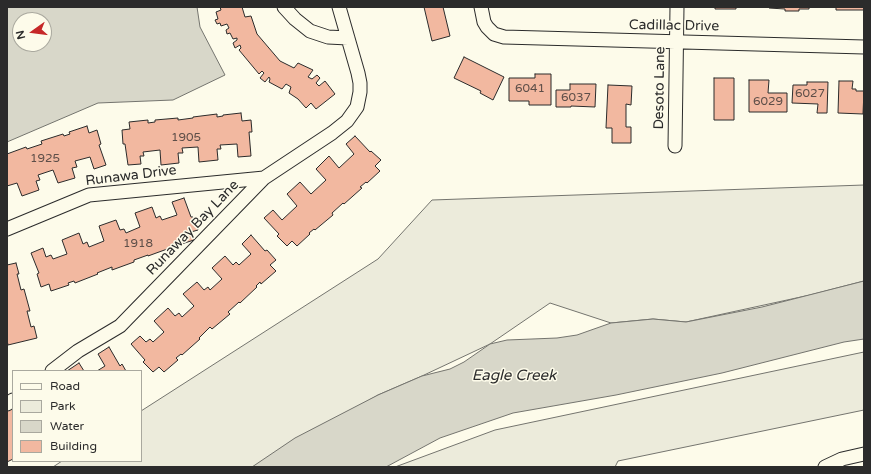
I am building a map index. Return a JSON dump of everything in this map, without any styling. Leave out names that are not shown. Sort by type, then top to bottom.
[{"type":"street","points":[[284,7],[295,20],[310,31],[328,37],[348,38],[339,7]]},
{"type":"street","name":"Cadillac Drive","points":[[481,7],[484,22],[487,27],[494,34],[504,38],[864,47]]},
{"type":"street","name":"Desoto Lane","points":[[674,146],[677,7]]},
{"type":"street","name":"Runaway Bay Lane","points":[[53,370],[78,351],[120,326],[264,178],[332,133],[347,121],[357,107],[360,92],[358,73],[348,38]]},
{"type":"street","name":"Runawa Drive","points":[[7,229],[89,195],[264,178]]},
{"type":"street","points":[[825,467],[842,459],[864,454]]},
{"type":"green space","points":[[864,185],[864,281],[810,295],[686,322],[653,319],[611,323],[550,303],[490,344],[378,395],[253,467],[53,467],[60,462],[142,462],[142,410],[378,259],[432,200]]},
{"type":"green space","points":[[864,352],[864,410],[618,461],[615,467],[395,467],[495,430]]},
{"type":"water","points":[[7,7],[197,7],[200,27],[225,75],[173,100],[98,103],[7,142]]},
{"type":"water","name":"Eagle Creek","points":[[864,281],[864,339],[844,342],[722,373],[616,395],[513,413],[440,438],[386,467],[252,467],[295,438],[378,395],[422,376],[450,369],[464,362],[490,344],[507,340],[557,338],[577,335],[611,323],[653,319],[686,322],[762,307]]},
{"type":"building","points":[[220,7],[242,7],[245,17],[251,16],[257,34],[280,61],[294,68],[298,63],[313,70],[308,77],[312,79],[317,75],[320,78],[316,83],[319,86],[325,81],[335,94],[316,109],[311,103],[306,108],[298,99],[289,93],[291,87],[286,84],[282,89],[269,82],[269,77],[265,82],[260,78],[264,73],[262,71],[259,74],[239,50],[241,48],[240,45],[235,48],[233,43],[237,40],[237,38],[233,39],[230,33],[227,34],[226,30],[229,28],[227,24],[221,26],[220,23],[217,24],[215,20],[218,19],[216,12],[221,10]]},
{"type":"building","points":[[424,7],[443,7],[450,36],[432,41]]},
{"type":"building","points":[[715,7],[736,7],[736,9],[715,9]]},
{"type":"building","points":[[769,7],[809,7],[809,9],[785,11],[785,9]]},
{"type":"building","points":[[836,7],[864,7],[864,10],[836,10]]},
{"type":"building","points":[[464,57],[504,77],[493,100],[480,93],[481,91],[454,78]]},
{"type":"building","points":[[535,74],[551,74],[551,105],[529,105],[529,101],[509,101],[509,78],[535,78]]},
{"type":"building","points":[[714,78],[734,78],[734,120],[714,120]]},
{"type":"building","points":[[749,80],[769,80],[768,93],[787,93],[787,112],[749,112]]},
{"type":"building","points":[[839,81],[853,81],[852,89],[856,89],[856,91],[864,91],[863,114],[838,113]]},
{"type":"building","points":[[807,82],[828,82],[827,113],[817,113],[818,104],[792,103],[793,85],[807,85]]},
{"type":"building","points":[[570,84],[596,84],[595,107],[556,107],[556,90],[570,90]]},
{"type":"building","points":[[608,85],[632,86],[631,105],[626,104],[626,127],[631,127],[631,143],[612,143],[612,128],[606,128]]},
{"type":"building","points":[[241,113],[242,121],[251,120],[252,132],[249,132],[251,156],[238,157],[237,144],[220,145],[221,149],[217,149],[218,160],[199,162],[198,147],[182,148],[183,153],[178,153],[179,163],[161,165],[160,150],[143,152],[144,156],[140,156],[141,164],[128,165],[125,144],[123,144],[122,130],[130,129],[129,122],[148,120],[148,123],[155,122],[155,120],[178,118],[178,120],[217,114],[217,117]]},
{"type":"building","points":[[87,126],[89,133],[97,130],[101,144],[99,145],[106,165],[94,169],[90,157],[75,161],[77,167],[72,168],[75,178],[58,183],[53,170],[38,175],[40,180],[36,181],[39,190],[22,196],[17,183],[7,186],[7,154],[26,147],[27,149],[42,144],[41,141],[63,134],[64,136],[70,134],[69,132]]},
{"type":"building","points":[[355,136],[370,152],[371,151],[381,160],[375,166],[380,171],[332,213],[333,215],[309,233],[310,234],[297,246],[292,241],[287,246],[277,236],[279,234],[264,218],[273,210],[282,220],[297,206],[287,194],[300,182],[311,194],[326,180],[316,169],[329,156],[339,168],[354,154],[346,144]]},
{"type":"building","points":[[184,198],[191,217],[193,217],[198,230],[191,232],[194,240],[175,245],[134,260],[134,262],[112,270],[112,267],[97,273],[98,274],[75,283],[74,281],[68,283],[69,285],[51,291],[49,284],[41,287],[37,274],[39,273],[31,253],[43,248],[46,257],[51,255],[53,259],[67,254],[62,240],[79,233],[83,244],[87,242],[89,247],[104,241],[99,226],[116,220],[120,230],[124,229],[126,233],[140,227],[135,213],[152,207],[156,218],[160,216],[162,220],[177,215],[172,202]]},
{"type":"building","points":[[251,235],[265,251],[267,250],[276,260],[270,265],[276,271],[261,284],[260,282],[256,286],[257,287],[240,303],[239,302],[228,312],[230,314],[212,329],[210,327],[199,338],[200,339],[182,355],[181,354],[176,358],[178,360],[164,372],[159,367],[153,372],[143,362],[145,360],[131,344],[140,336],[146,342],[150,339],[153,342],[164,332],[154,321],[168,308],[175,316],[179,313],[182,317],[194,306],[183,294],[197,282],[204,290],[208,287],[210,290],[222,279],[212,268],[225,256],[233,265],[236,262],[239,265],[251,254],[242,244]]},
{"type":"building","points":[[16,263],[21,290],[24,289],[30,311],[27,311],[31,327],[34,326],[37,338],[8,345],[7,265]]},
{"type":"building","points":[[109,347],[120,366],[122,364],[125,370],[99,370],[105,366],[98,354]]},
{"type":"building","points":[[79,363],[83,370],[68,370]]},
{"type":"building","points":[[12,406],[12,460],[7,462],[7,409]]}]
